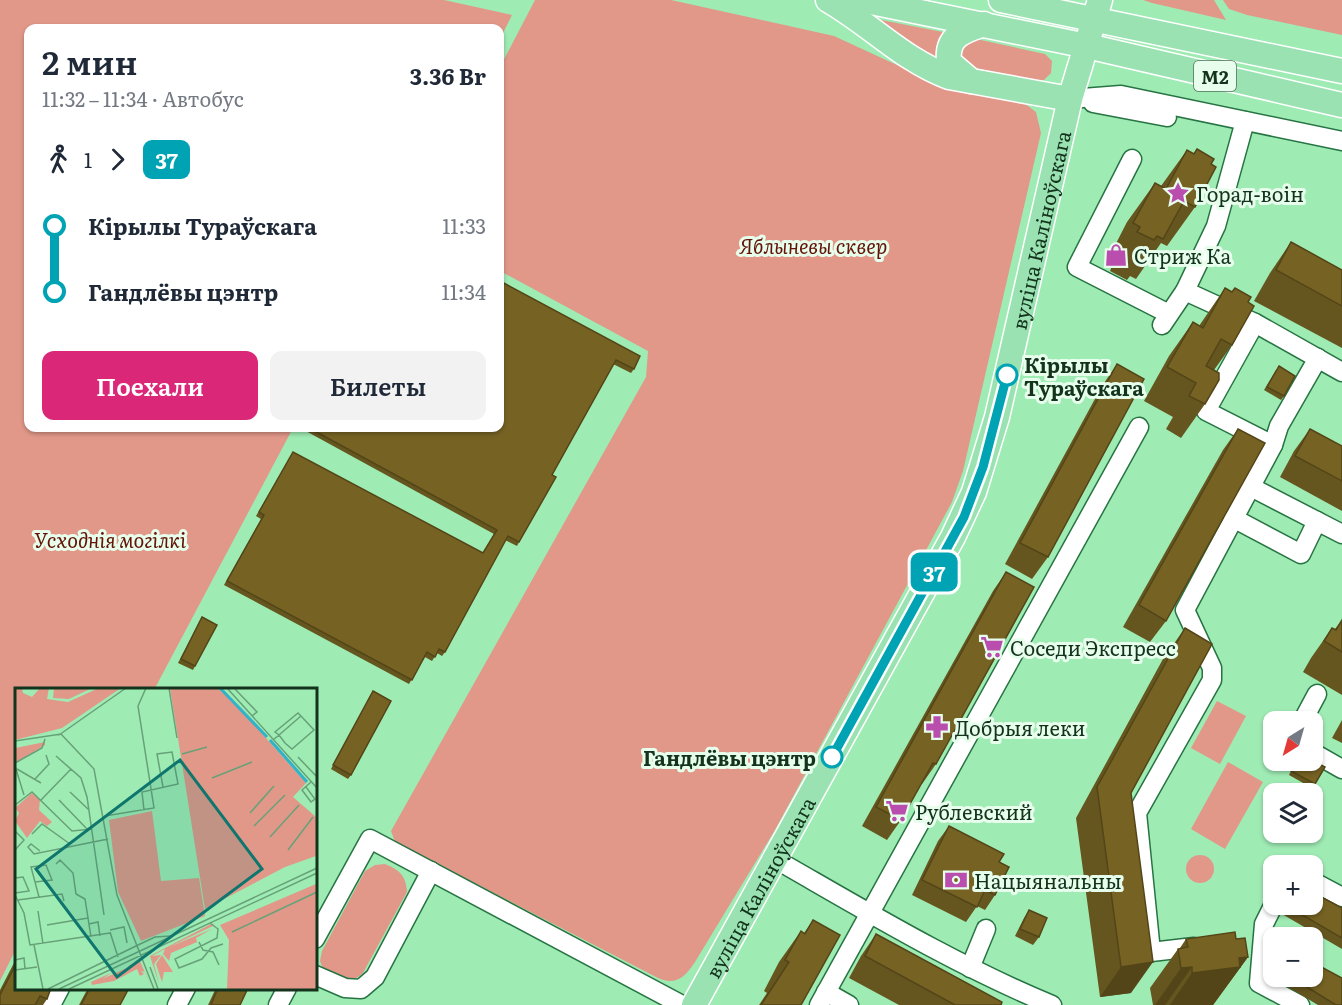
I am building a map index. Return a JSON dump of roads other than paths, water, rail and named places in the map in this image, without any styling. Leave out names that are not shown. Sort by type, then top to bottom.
[{"type":"main road","points":[[828,0],[853,14],[921,66],[949,77],[1070,99]]},
{"type":"main road","name":"М2","points":[[861,0],[984,24],[1342,105]]},
{"type":"main road","name":"М2","points":[[1001,0],[1087,8],[1342,71]]},
{"type":"main road","name":"вуліца Каліноўскага","points":[[694,1005],[953,537],[974,492],[997,417],[1070,99],[1087,8]]},
{"type":"main road","points":[[973,82],[949,62],[949,45],[956,35],[984,24]]},
{"type":"street","points":[[1070,99],[1121,95],[1342,141]]},
{"type":"street","points":[[1070,99],[1223,127],[1245,121]]},
{"type":"street","points":[[1132,159],[1077,267],[1165,320],[1185,291],[1216,226],[1245,121]]},
{"type":"street","points":[[1223,127],[1238,144]]},
{"type":"street","points":[[1185,291],[1255,324],[1342,372]]},
{"type":"street","points":[[1255,324],[1206,411],[1273,445]]},
{"type":"street","points":[[1194,947],[1151,952],[1137,813],[1212,680],[1212,668],[1185,610],[1249,486],[1273,445],[1279,426],[1318,358]]},
{"type":"street","points":[[849,1005],[823,999],[869,915],[889,859],[1139,427]]},
{"type":"street","points":[[1249,486],[1342,534]]},
{"type":"street","points":[[1233,519],[1301,554],[1317,521]]},
{"type":"street","points":[[1308,711],[1317,694]]},
{"type":"street","points":[[1323,758],[1342,769]]},
{"type":"street","points":[[316,937],[370,839],[682,1005]]},
{"type":"street","points":[[775,860],[869,915],[1025,999],[1052,1005]]},
{"type":"street","points":[[316,975],[345,988],[361,989],[375,977],[431,871]]},
{"type":"street","points":[[1323,887],[1342,897]]},
{"type":"street","points":[[1268,915],[1264,924],[1259,983],[1300,1005]]},
{"type":"street","points":[[970,968],[986,929]]},
{"type":"street","points":[[177,1005],[185,990]]},
{"type":"street","points":[[278,1005],[286,990]]},
{"type":"place","name":"Горад-воін","points":[[1178,193]]},
{"type":"place","name":"Стриж Ка","points":[[1116,255]]},
{"type":"place","name":"Кірылы Тураўскага","points":[[1007,375]]},
{"type":"place","name":"Соседи Экспресс","points":[[992,647]]},
{"type":"place","name":"Добрыя леки","points":[[937,727]]},
{"type":"place","name":"Гандлёвы цэнтр","points":[[832,757]]},
{"type":"place","name":"Рублевский","points":[[897,811]]},
{"type":"place","name":"Нацыянальны","points":[[956,880]]},
{"type":"park label","name":"Яблыневы сквер","points":[[813,245]]},
{"type":"park label","name":"Усходнія могілкі","points":[[110,539]]}]
